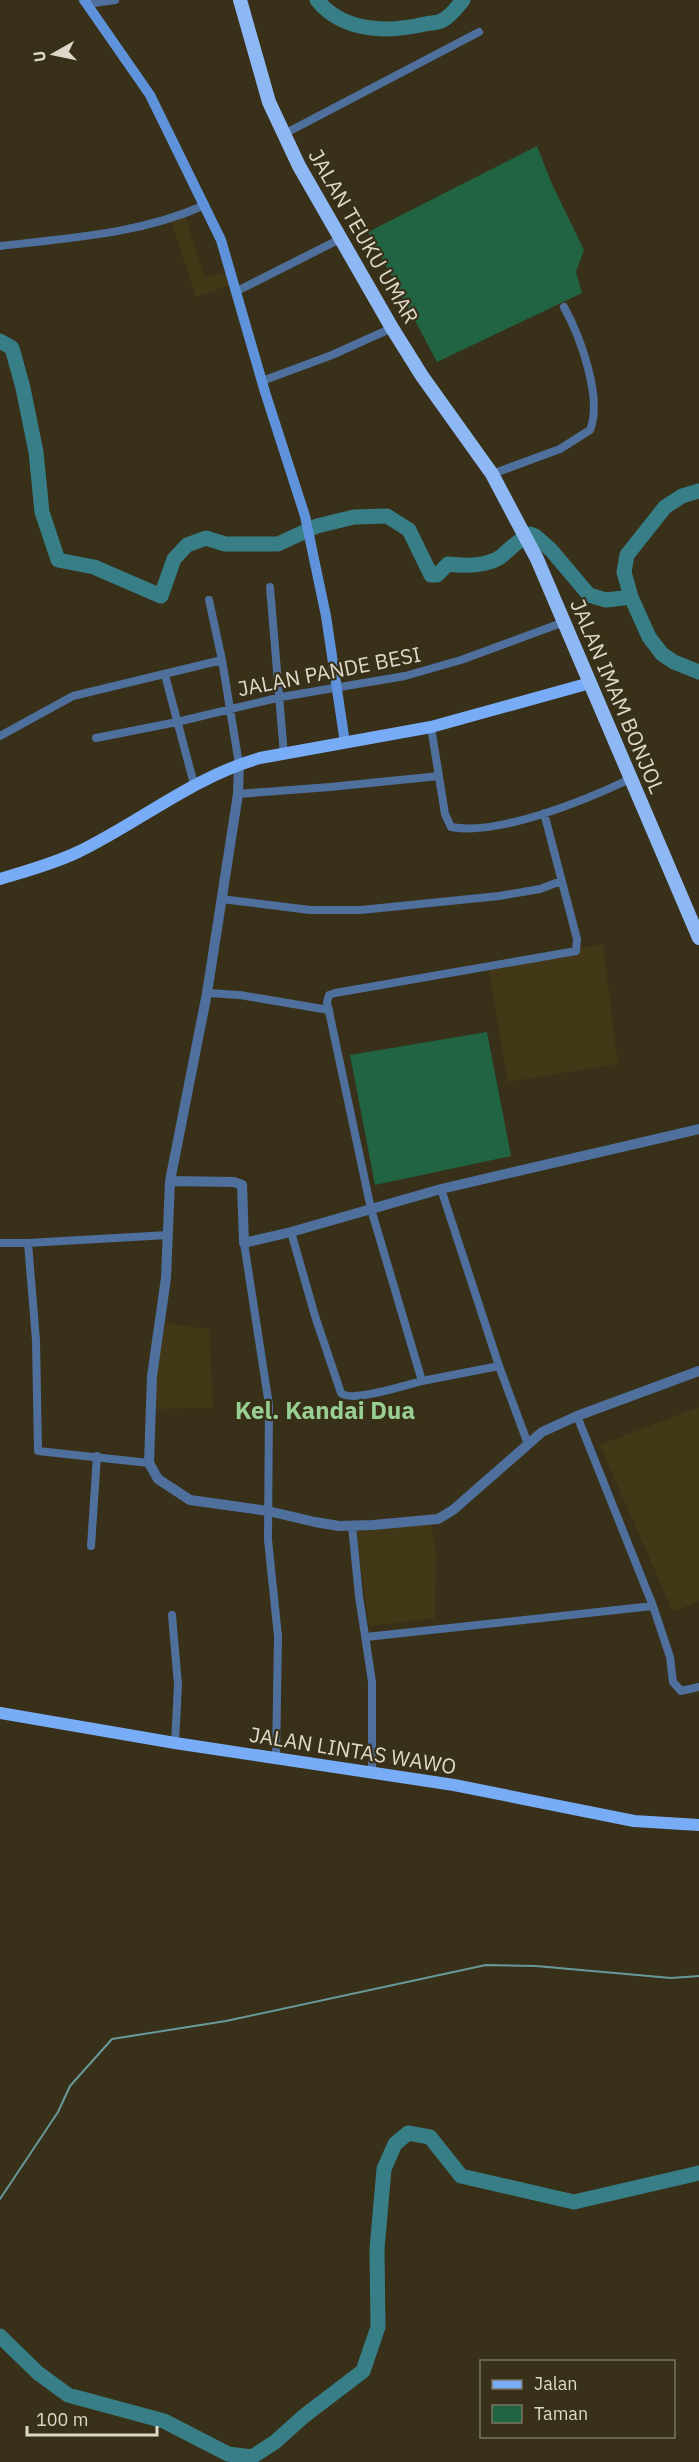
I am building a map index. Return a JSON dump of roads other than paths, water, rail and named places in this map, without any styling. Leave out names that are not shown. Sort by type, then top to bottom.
[{"type":"highway","name":"JALAN TEUKU UMAR","points":[[240,0],[260,74],[298,166],[422,376],[492,474]]},
{"type":"highway","name":"JALAN IMAM BONJOL","points":[[492,474],[537,559],[699,938]]},
{"type":"main road","points":[[85,2],[150,95],[205,204],[220,240],[305,516],[326,616],[345,743]]},
{"type":"main road","points":[[0,879],[78,852],[194,784],[239,764],[431,728],[590,683]]},
{"type":"main road","name":"JALAN LINTAS WAWO","points":[[0,1713],[175,1743],[454,1785],[634,1821],[699,1825]]},
{"type":"street","points":[[85,2],[115,0]]},
{"type":"street","points":[[284,134],[479,32]]},
{"type":"street","points":[[0,246],[88,236],[150,225],[175,218],[205,204]]},
{"type":"street","points":[[237,291],[340,239]]},
{"type":"street","points":[[492,474],[560,449],[590,430],[594,416],[591,384],[581,344],[564,307]]},
{"type":"street","points":[[262,381],[332,356],[392,328]]},
{"type":"street","points":[[270,587],[285,755]]},
{"type":"street","points":[[209,600],[222,660],[239,764],[238,794],[207,993],[170,1181],[166,1278],[152,1376],[149,1463],[158,1479],[190,1500],[268,1511],[315,1522],[352,1526],[438,1519],[453,1510],[542,1432],[577,1416],[699,1371]]},
{"type":"street","name":"JALAN PANDE BESI","points":[[96,738],[177,722],[280,697],[405,676],[442,666],[564,622]]},
{"type":"street","points":[[0,736],[73,696],[222,660]]},
{"type":"street","points":[[165,675],[194,784]]},
{"type":"street","points":[[431,728],[445,814],[451,826],[473,828],[544,813],[630,779]]},
{"type":"street","points":[[238,794],[330,788],[439,776]]},
{"type":"street","points":[[422,1381],[371,1209],[327,998],[332,993],[578,950],[544,813]]},
{"type":"street","points":[[221,899],[310,910],[344,911],[499,896],[540,889],[561,881]]},
{"type":"street","points":[[207,993],[240,995],[329,1010]]},
{"type":"street","points":[[244,1243],[291,1232],[441,1189],[699,1129]]},
{"type":"street","points":[[170,1181],[234,1182],[242,1185],[244,1243],[269,1405],[269,1561],[278,1636],[276,1758]]},
{"type":"street","points":[[441,1189],[498,1366],[528,1444]]},
{"type":"street","points":[[291,1232],[315,1316],[341,1393],[349,1397],[392,1390],[422,1381],[498,1366]]},
{"type":"street","points":[[0,1244],[168,1235]]},
{"type":"street","points":[[28,1243],[36,1340],[37,1449],[48,1453],[97,1456],[149,1463]]},
{"type":"street","points":[[577,1416],[653,1606],[670,1657],[675,1685],[681,1691],[699,1687]]},
{"type":"street","points":[[91,1546],[97,1456]]},
{"type":"street","points":[[352,1526],[359,1596],[372,1682],[372,1773]]},
{"type":"street","points":[[366,1637],[653,1606]]},
{"type":"street","points":[[172,1615],[178,1694],[175,1743]]},
{"type":"waterway","points":[[317,0],[340,19],[381,29],[439,22],[449,16],[463,0]]},
{"type":"waterway","points":[[0,341],[12,348],[23,388],[36,452],[42,512],[58,560],[94,567],[161,596],[174,559],[187,545],[206,538],[225,544],[278,544],[317,526],[354,517],[387,516],[409,530],[431,575],[437,575],[448,564],[469,565],[492,561],[530,534],[551,550],[589,595],[606,600],[631,597]]},
{"type":"waterway","points":[[699,491],[682,496],[665,507],[627,555],[624,572],[631,597],[649,637],[662,654],[674,662],[699,672]]},
{"type":"waterway","points":[[0,2199],[58,2112],[70,2086],[112,2039],[226,2021],[486,1965],[536,1966],[671,1978],[699,1976]]},
{"type":"waterway","points":[[0,2336],[38,2373],[68,2395],[164,2421],[228,2454],[252,2457],[275,2442],[304,2416],[363,2371],[378,2327],[377,2249],[384,2169],[395,2144],[408,2133],[430,2137],[461,2176],[574,2202],[699,2173]]},
{"type":"district","name":"Kel. Kandai Dua","points":[[325,1410]]}]
